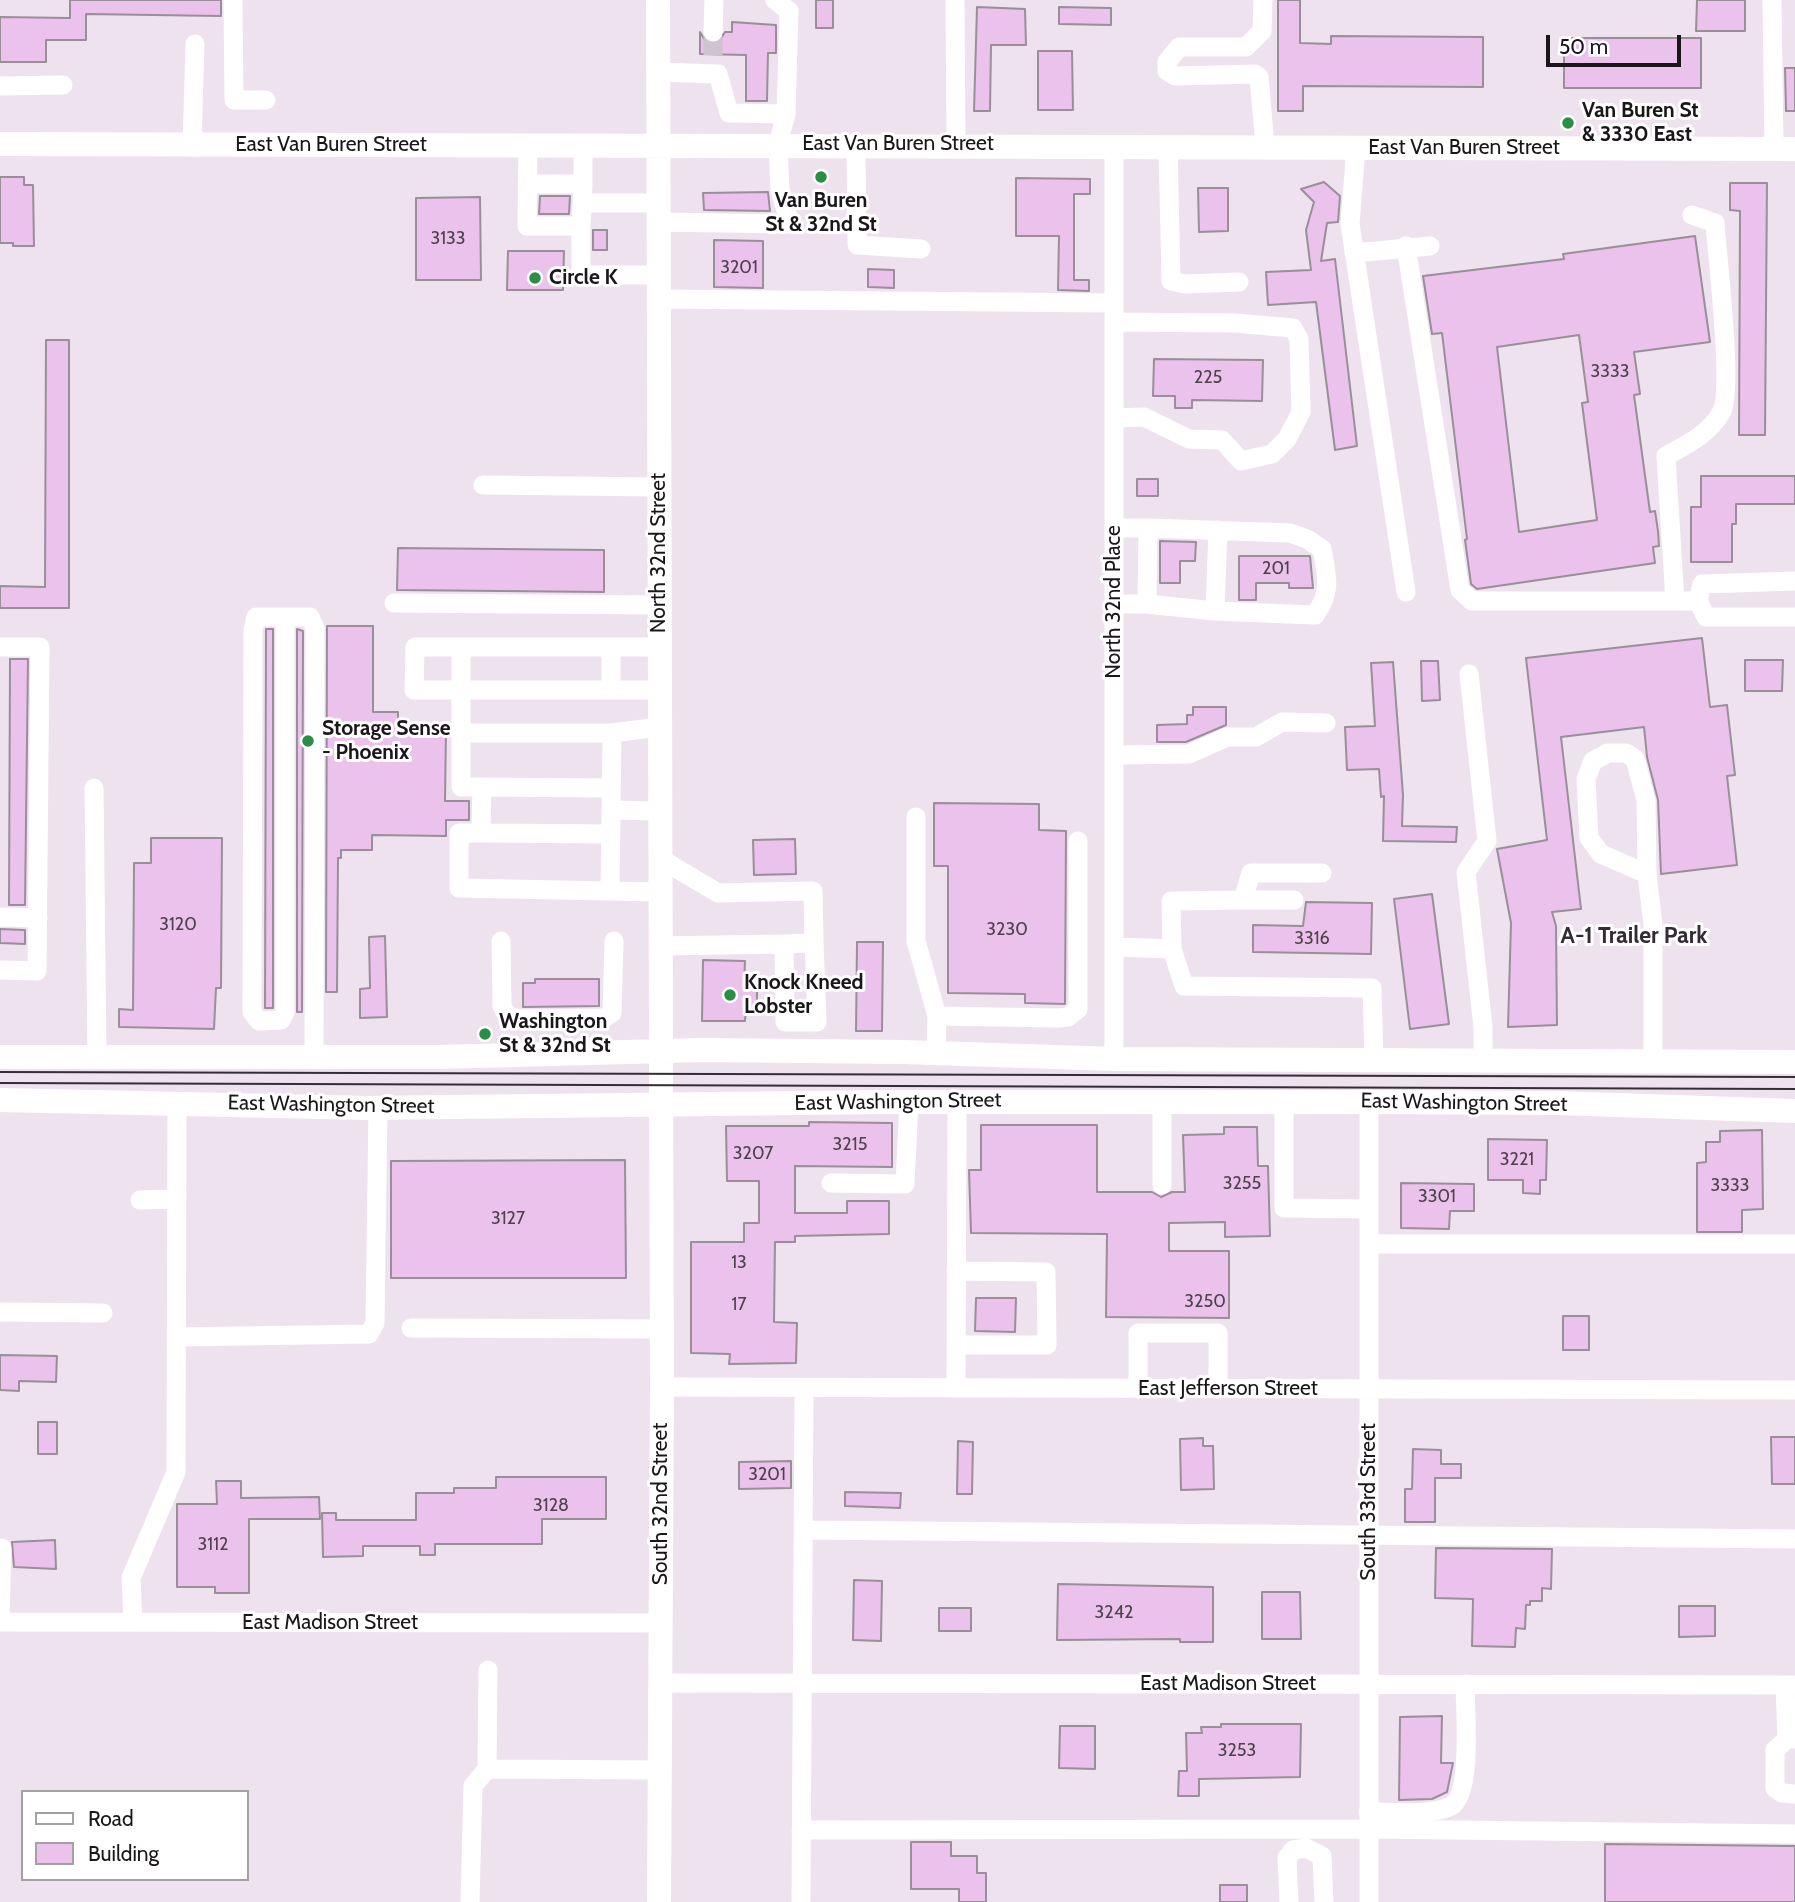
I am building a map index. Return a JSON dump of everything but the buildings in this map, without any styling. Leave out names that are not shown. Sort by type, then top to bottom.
[{"type":"main road","name":"North 32nd Street","points":[[659,0],[661,1106]]},
{"type":"main road","name":"East Van Buren Street","points":[[0,144],[856,144],[1784,149]]},
{"type":"main road","name":"East Washington Street","points":[[0,1057],[314,1057],[660,1052],[936,1053],[1114,1059],[1795,1062]]},
{"type":"main road","name":"East Washington Street","points":[[0,1100],[378,1108],[957,1101],[1284,1101],[1558,1103],[1795,1111]]},
{"type":"main road","name":"South 32nd Street","points":[[660,1902],[661,1106]]},
{"type":"street","points":[[233,0],[234,100],[266,100]]},
{"type":"street","points":[[713,32],[714,0]]},
{"type":"street","points":[[527,184],[583,193],[658,212],[790,224],[780,190],[778,144],[786,114],[789,11],[775,0]]},
{"type":"street","points":[[956,0],[956,145]]},
{"type":"street","points":[[1263,0],[1262,32],[1246,47],[1179,47],[1167,62],[1167,71],[1175,76],[1255,74],[1259,77],[1265,146]]},
{"type":"street","points":[[1772,0],[1784,149]]},
{"type":"street","points":[[192,145],[195,44]]},
{"type":"street","points":[[658,72],[714,64],[729,113],[786,114]]},
{"type":"street","points":[[0,86],[62,85]]},
{"type":"street","points":[[856,144],[857,245],[920,249]]},
{"type":"street","points":[[528,145],[527,226],[581,226]]},
{"type":"street","points":[[583,145],[581,275],[659,287],[1114,312],[1293,328],[1299,339],[1301,412],[1287,439],[1272,454],[1241,461],[1222,440],[1189,439],[1144,417],[1114,418]]},
{"type":"street","name":"North 32nd Place","points":[[1114,146],[1114,1059]]},
{"type":"street","points":[[1168,146],[1171,281],[1185,284],[1239,282]]},
{"type":"street","points":[[1356,147],[1350,224],[1406,592]]},
{"type":"street","points":[[1675,601],[1666,456],[1707,433],[1723,411],[1725,378],[1715,223],[1692,215]]},
{"type":"street","points":[[1354,253],[1406,246],[1430,246]]},
{"type":"street","points":[[1406,246],[1460,590],[1472,601],[1698,601]]},
{"type":"street","points":[[483,485],[659,487]]},
{"type":"street","points":[[1114,528],[1290,533],[1307,539],[1322,549],[1326,600],[1315,615],[1114,604]]},
{"type":"street","points":[[1147,528],[1147,604]]},
{"type":"street","points":[[1215,611],[1218,530]]},
{"type":"street","points":[[1795,581],[1702,584],[1698,601],[1706,617],[1795,617]]},
{"type":"street","points":[[394,603],[659,605]]},
{"type":"street","points":[[285,617],[285,1012],[281,1020],[259,1021],[251,1012],[253,630],[256,617],[285,617],[310,617],[315,628],[314,1057]]},
{"type":"street","points":[[0,647],[40,648],[37,971],[0,970]]},
{"type":"street","points":[[659,647],[415,647],[414,690],[659,690]]},
{"type":"street","points":[[611,647],[611,690]]},
{"type":"street","points":[[461,648],[461,787],[611,788]]},
{"type":"street","points":[[1469,674],[1487,841],[1466,872],[1483,1027],[1483,1061]]},
{"type":"street","points":[[1114,755],[1189,754],[1227,737],[1256,737],[1282,722],[1326,723]]},
{"type":"street","points":[[461,733],[612,733],[659,727]]},
{"type":"street","points":[[610,891],[612,733]]},
{"type":"street","points":[[1647,874],[1601,854],[1589,838],[1586,779],[1593,761],[1608,752],[1626,752],[1635,760],[1646,800],[1647,874],[1653,925],[1653,1062]]},
{"type":"street","points":[[481,833],[482,787]]},
{"type":"street","points":[[94,788],[97,1057]]},
{"type":"street","points":[[611,810],[659,811]]},
{"type":"street","points":[[916,817],[916,941],[937,1016],[936,1053]]},
{"type":"street","points":[[611,834],[459,833],[459,888],[659,892]]},
{"type":"street","points":[[937,1016],[1057,1018],[1068,1017],[1078,1009],[1078,841]]},
{"type":"street","points":[[659,858],[718,893],[813,891],[817,1022],[785,1022],[784,944]]},
{"type":"street","points":[[1243,901],[1251,873],[1322,873]]},
{"type":"street","points":[[1294,901],[1171,901],[1172,949],[1184,986],[1372,988],[1374,1061]]},
{"type":"street","points":[[0,917],[38,918]]},
{"type":"street","points":[[501,941],[502,1006],[507,1015],[518,1019],[604,1018],[611,1013],[614,941]]},
{"type":"street","points":[[660,946],[814,943]]},
{"type":"street","points":[[1114,947],[1172,949]]},
{"type":"street","points":[[956,1388],[957,1101]]},
{"type":"street","points":[[1284,1101],[1284,1208],[1369,1209]]},
{"type":"street","points":[[133,1622],[131,1578],[176,1472],[177,1102]]},
{"type":"street","points":[[831,1183],[905,1184],[909,1102]]},
{"type":"street","points":[[1162,1102],[1162,1185]]},
{"type":"street","name":"South 33rd Street","points":[[1369,1102],[1369,1902]]},
{"type":"street","points":[[177,1337],[369,1334],[375,1323],[378,1108]]},
{"type":"street","points":[[140,1200],[177,1199]]},
{"type":"street","points":[[1369,1244],[1795,1244]]},
{"type":"street","points":[[956,1271],[1046,1272],[1046,1345],[956,1345]]},
{"type":"street","points":[[0,1312],[103,1312]]},
{"type":"street","points":[[411,1328],[662,1329]]},
{"type":"street","points":[[1138,1389],[1138,1333],[1218,1333],[1218,1389]]},
{"type":"street","name":"East Jefferson Street","points":[[662,1387],[1795,1390]]},
{"type":"street","points":[[800,1902],[804,1388]]},
{"type":"street","points":[[803,1530],[1795,1539]]},
{"type":"street","points":[[0,1614],[2,1548]]},
{"type":"street","name":"East Madison Street","points":[[0,1622],[660,1623]]},
{"type":"street","points":[[470,1902],[473,1786],[487,1769],[488,1670]]},
{"type":"street","name":"East Madison Street","points":[[661,1683],[1790,1685]]},
{"type":"street","points":[[1369,1820],[1440,1810],[1458,1801],[1463,1793],[1465,1685]]},
{"type":"street","points":[[1790,1685],[1791,1739],[1775,1750],[1775,1788],[1782,1793],[1795,1794]]},
{"type":"street","points":[[487,1769],[660,1770]]},
{"type":"street","points":[[801,1830],[1369,1820],[1795,1834]]},
{"type":"street","points":[[1289,1902],[1289,1854],[1293,1850],[1306,1848],[1322,1856],[1324,1902]]},
{"type":"tunnel","points":[[713,32],[713,55]]},
{"type":"tram line","points":[[0,1072],[1795,1077]]},
{"type":"tram line","points":[[0,1083],[1795,1089]]},
{"type":"place","name":"Van Buren St & 3330 East","points":[[1568,123]]},
{"type":"place","name":"Van Buren St & 32nd St","points":[[821,177]]},
{"type":"place","name":"Circle K","points":[[535,278]]},
{"type":"place","name":"Storage Sense - Phoenix","points":[[308,741]]},
{"type":"place","name":"Knock Kneed Lobster","points":[[730,995]]},
{"type":"place","name":"Washington St & 32nd St","points":[[485,1034]]},
{"type":"district","name":"A-1 Trailer Park","points":[[1634,936]]}]
